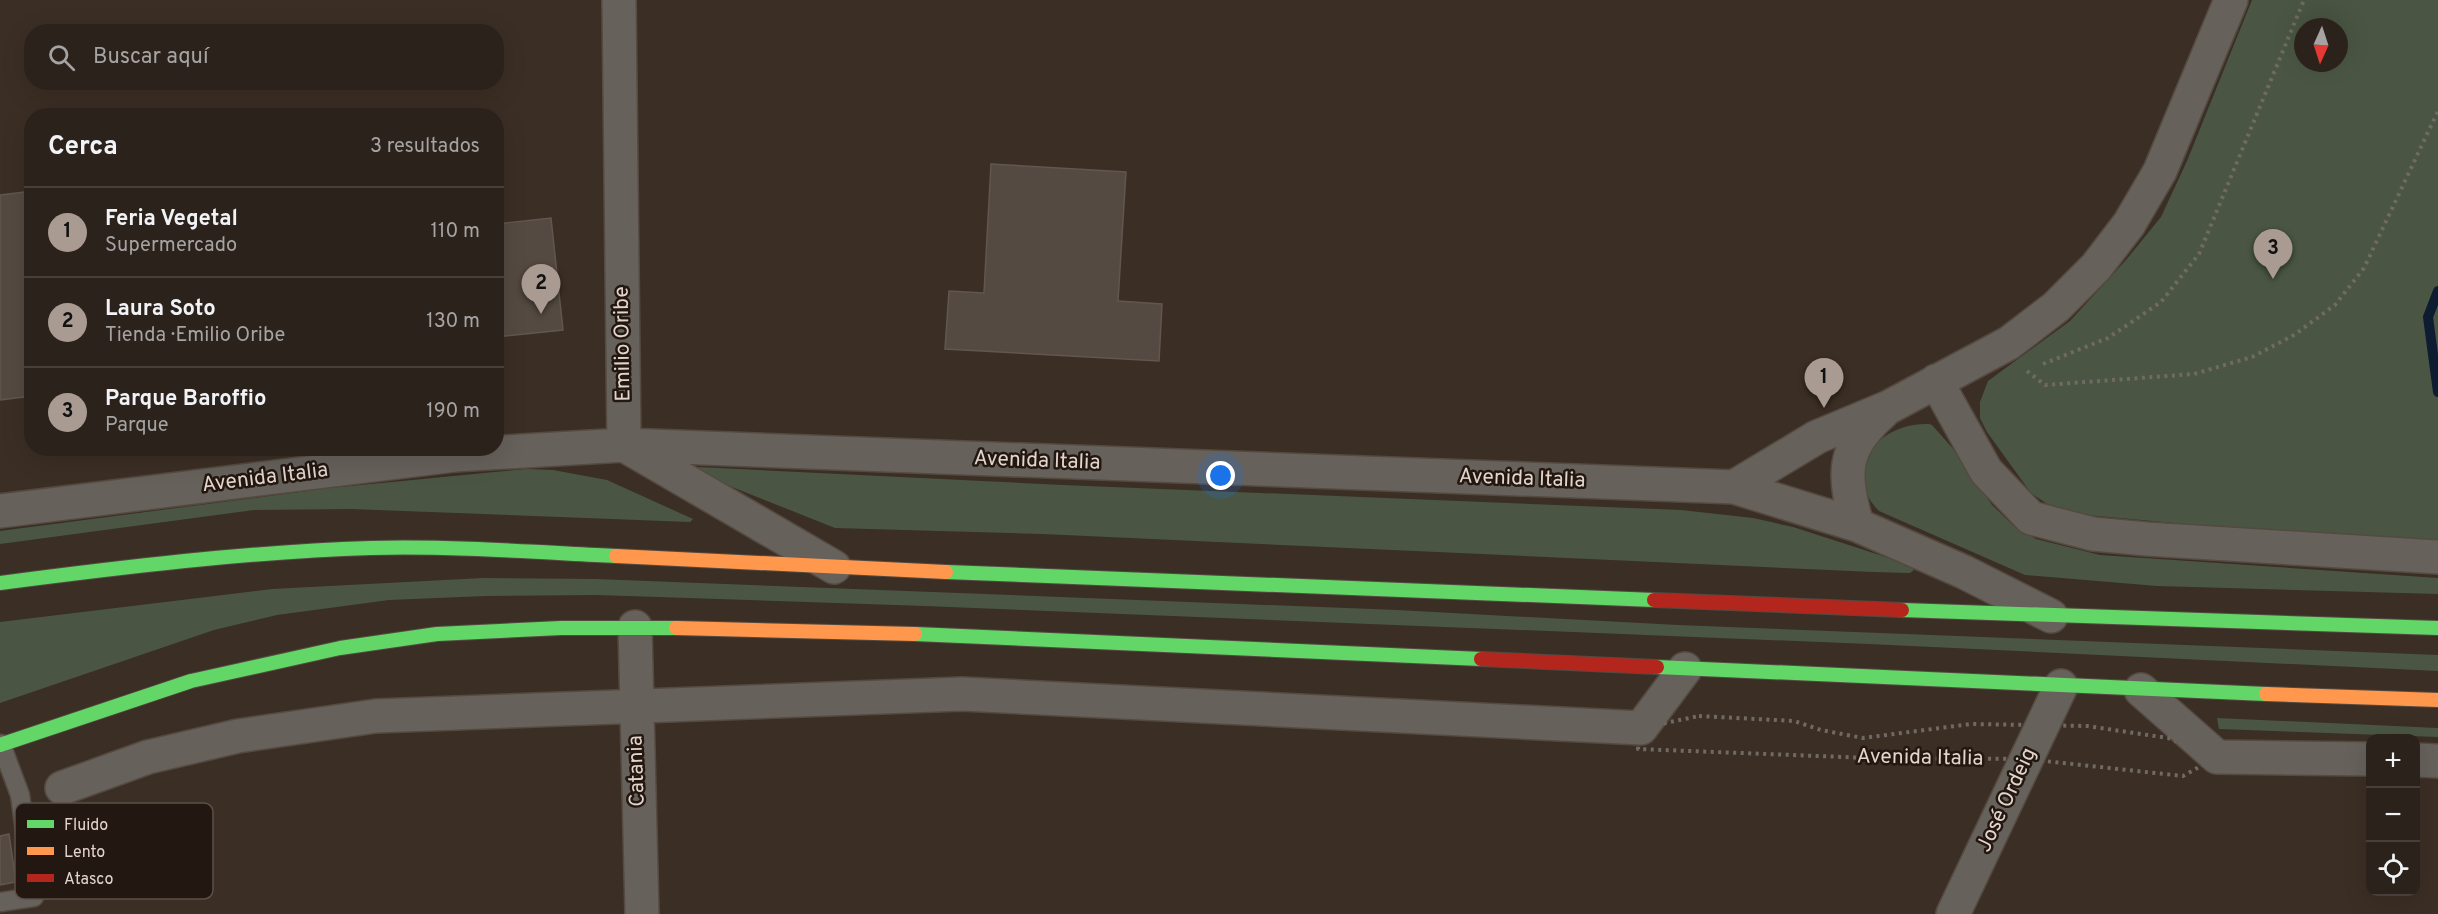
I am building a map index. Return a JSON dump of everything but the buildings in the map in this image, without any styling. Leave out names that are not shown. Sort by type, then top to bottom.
[{"type":"main road","name":"Avenida Italia","points":[[0,583],[205,556],[371,548],[468,549],[834,567],[2050,616],[2438,628]]},
{"type":"main road","points":[[1,744],[191,681],[339,648],[436,634],[635,627],[973,636],[2141,690],[2438,700]]},
{"type":"street","name":"Emilio Oribe","points":[[619,0],[624,445]]},
{"type":"street","points":[[1734,487],[1817,437],[1889,407],[2009,343],[2056,307],[2088,275],[2129,224],[2160,171],[2230,0]]},
{"type":"street","points":[[1936,381],[1986,471],[2031,518],[2093,534],[2438,557]]},
{"type":"street","points":[[1857,525],[1846,487],[1851,451],[1863,430],[1889,407]]},
{"type":"street","name":"Avenida Italia","points":[[504,452],[624,445],[1734,487],[1857,525],[1964,572],[2050,616]]},
{"type":"street","points":[[624,445],[834,567]]},
{"type":"street","name":"Avenida Italia","points":[[0,511],[447,456]]},
{"type":"street","name":"Catania","points":[[635,627],[635,706],[642,914]]},
{"type":"street","points":[[62,788],[148,757],[238,736],[376,716],[635,706],[962,694],[1641,728],[1685,669]]},
{"type":"street","name":"José Ordeig","points":[[1953,914],[2061,686]]},
{"type":"street","points":[[2141,690],[2217,757],[2366,759]]},
{"type":"street","points":[[2420,760],[2438,760]]},
{"type":"lane","points":[[1,744],[21,803]]},
{"type":"lane","points":[[0,902],[20,899]]},
{"type":"path","points":[[2027,371],[2108,338],[2161,302],[2199,254],[2304,0]]},
{"type":"path","points":[[2009,343],[2027,371],[2045,385],[2194,375],[2252,357],[2294,335],[2334,305],[2364,268],[2438,111]]},
{"type":"path","points":[[1641,728],[1700,716],[1794,721],[1821,730],[1863,738],[1971,724],[2087,726],[2168,738],[2217,757]]},
{"type":"path","name":"Avenida Italia","points":[[1641,728],[1638,749],[1869,758],[2026,759],[2183,776],[2217,757]]},
{"type":"green space","points":[[2252,0],[2438,0],[2438,542],[2217,527],[2076,514],[2052,507],[2031,493],[1987,432],[1980,418],[1980,402],[1988,381],[2070,321],[2126,260],[2161,217],[2187,161]]},
{"type":"green space","points":[[1929,424],[1955,451],[1992,505],[2015,527],[2036,539],[2100,555],[2438,578],[2438,594],[2157,586],[2025,575],[1879,511],[1867,495],[1862,479],[1864,464],[1870,451],[1880,440],[1894,431],[1911,425]]},
{"type":"green space","points":[[698,467],[1063,485],[1681,510],[1753,518],[1793,527],[1895,560],[1911,566],[1914,570],[1910,573],[1873,572],[1043,534],[835,528],[697,473],[695,469]]},
{"type":"green space","points":[[526,469],[553,470],[607,480],[693,519],[690,522],[351,509],[254,510],[0,544],[0,531],[330,488]]},
{"type":"green space","points":[[483,578],[596,579],[1397,610],[1678,625],[2438,655],[2438,671],[1869,644],[925,606],[597,595],[486,596],[389,600],[277,615],[214,630],[0,703],[0,622],[272,589]]},
{"type":"green space","points":[[2217,718],[2438,728],[2438,737],[2420,736],[2420,734],[2219,729]]},
{"type":"waterway","points":[[2438,291],[2428,317],[2438,392]]},
{"type":"traffic: fast","points":[[0,583],[185,561],[324,550],[432,548],[616,556]]},
{"type":"traffic: fast","points":[[946,572],[1654,600]]},
{"type":"traffic: fast","points":[[1902,610],[2438,628]]},
{"type":"traffic: fast","points":[[0,745],[191,681],[340,648],[437,634],[561,628],[676,628]]},
{"type":"traffic: fast","points":[[915,634],[1481,659]]},
{"type":"traffic: fast","points":[[1657,667],[2266,694]]},
{"type":"traffic: slow","points":[[616,556],[946,572]]},
{"type":"traffic: slow","points":[[676,628],[915,634]]},
{"type":"traffic: slow","points":[[2266,694],[2438,700]]},
{"type":"traffic: jam","points":[[1654,600],[1902,610]]},
{"type":"traffic: jam","points":[[1481,659],[1657,667]]},
{"type":"place","name":"Parque Baroffio","points":[[2273,279]]},
{"type":"place","name":"Laura Soto","points":[[541,314]]},
{"type":"place","name":"Feria Vegetal","points":[[1824,408]]}]
